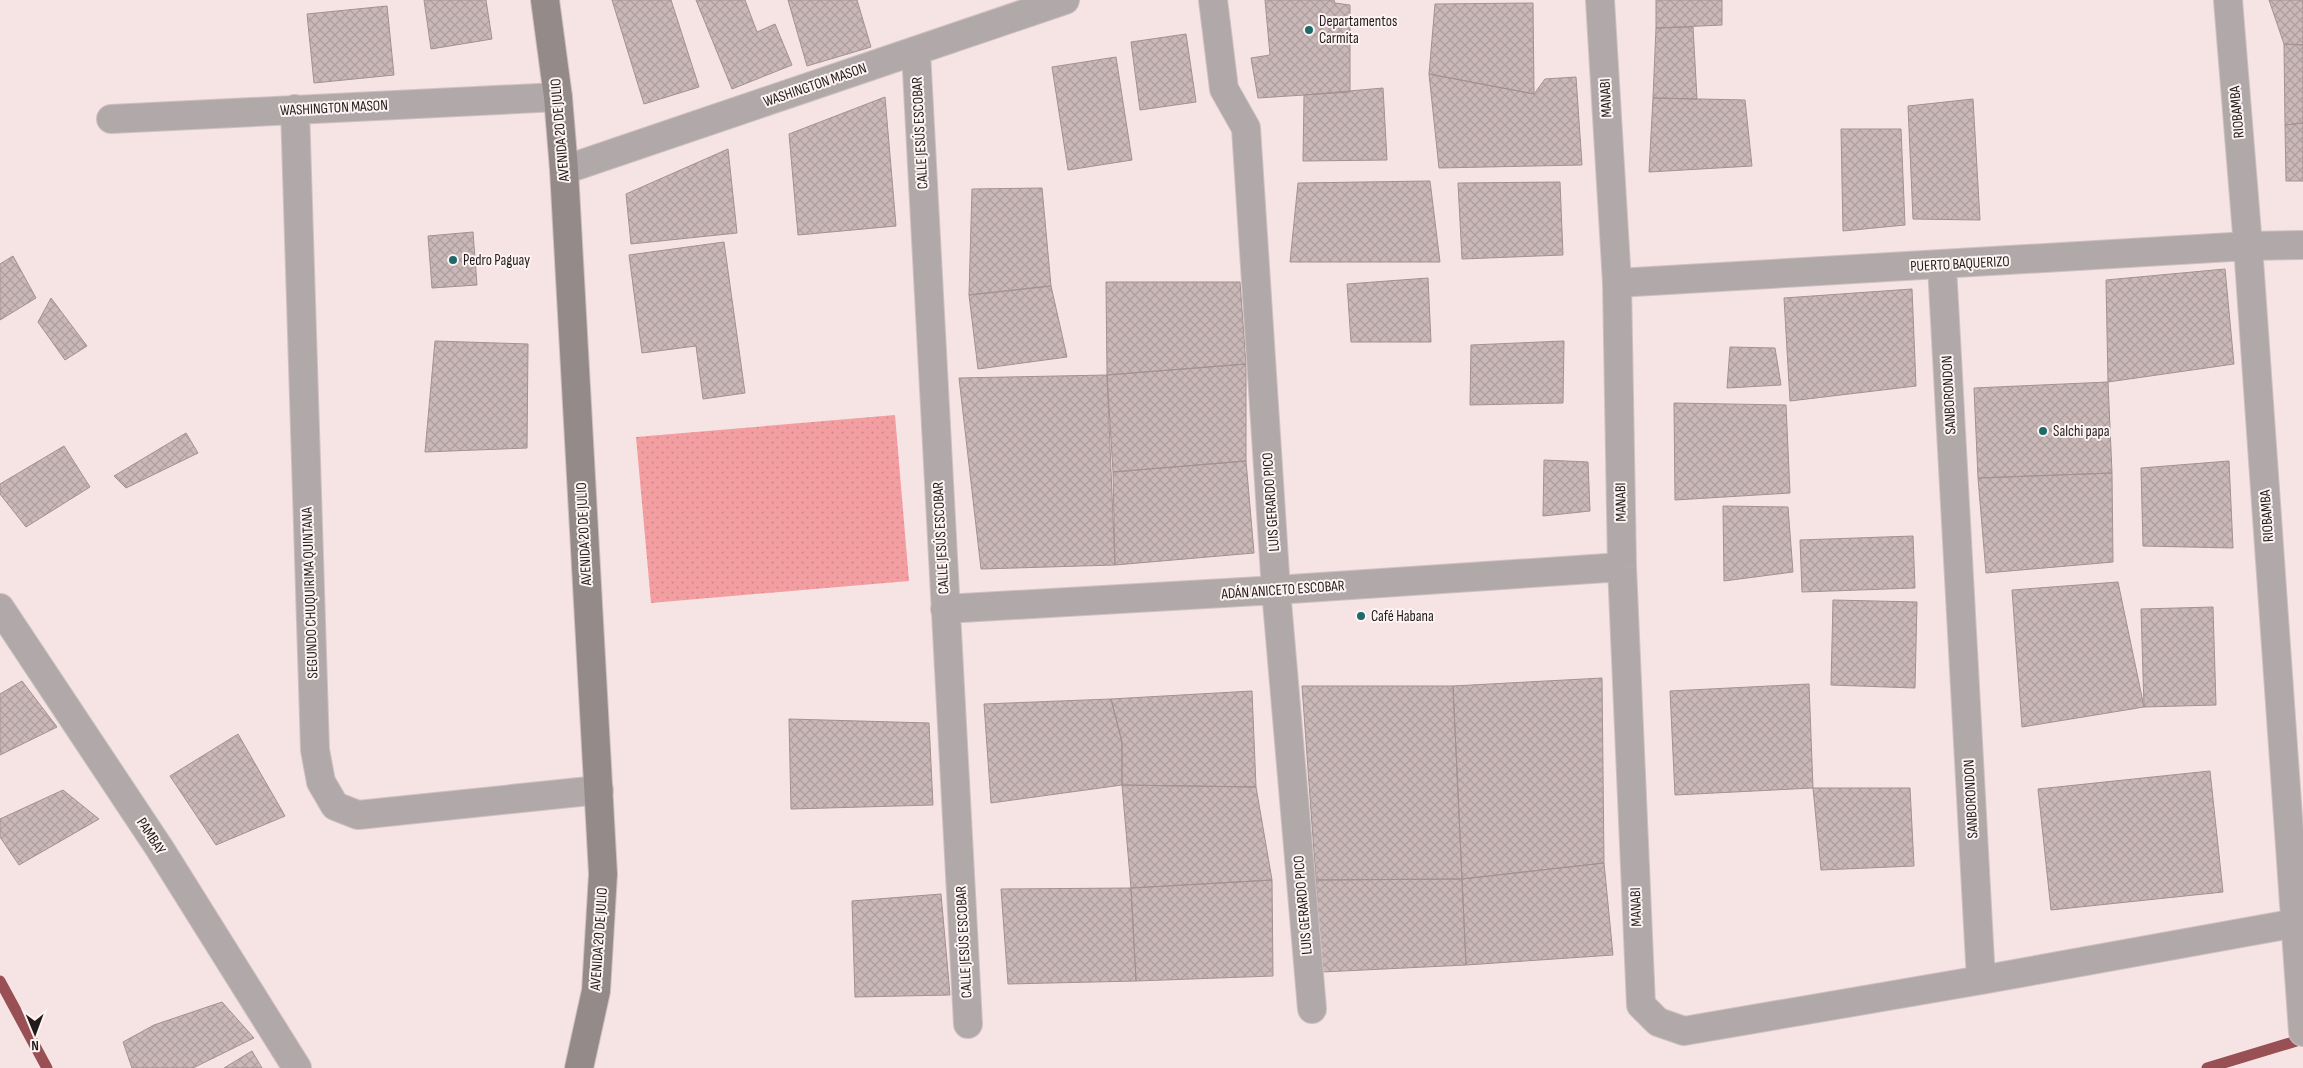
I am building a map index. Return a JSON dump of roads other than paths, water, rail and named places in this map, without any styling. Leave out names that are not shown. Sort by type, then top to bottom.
[{"type":"main road","name":"AVENIDA 20 DE JULIO","points":[[545,0],[558,97],[564,170],[603,874],[596,991],[580,1068]]},
{"type":"street","name":"WASHINGTON MASON","points":[[564,170],[1065,0]]},
{"type":"street","name":"LUIS GERARDO PICO","points":[[1213,0],[1224,89],[1246,128],[1276,590],[1312,1009]]},
{"type":"street","name":"MANABI","points":[[1600,0],[1617,283],[1622,566],[1640,1005],[1658,1022],[1684,1031],[1981,980]]},
{"type":"street","name":"RIOBAMBA","points":[[2228,0],[2248,246],[2302,1020]]},
{"type":"street","name":"CALLE JESÚS ESCOBAR","points":[[916,52],[968,1024]]},
{"type":"street","name":"WASHINGTON MASON","points":[[111,118],[558,97]]},
{"type":"street","name":"SEGUNDO CHUQUIRIMA QUINTANA","points":[[295,109],[315,750],[321,782],[335,806],[358,815],[599,790]]},
{"type":"street","name":"PUERTO BAQUERIZO","points":[[1617,283],[1942,266],[2248,246],[2303,245]]},
{"type":"street","name":"SANBORONDON","points":[[1942,266],[1981,980]]},
{"type":"street","name":"ADÁN ANICETO ESCOBAR","points":[[945,609],[1276,590],[1622,566]]},
{"type":"street","name":"PAMBAY","points":[[0,608],[160,848],[297,1068]]},
{"type":"street","points":[[1981,980],[2296,923]]},
{"type":"waterway","points":[[0,981],[47,1068]]},
{"type":"waterway","points":[[2207,1068],[2303,1039]]},
{"type":"place","name":"Departamentos Carmita","points":[[1309,30]]},
{"type":"place","name":"Pedro Paguay","points":[[453,260]]},
{"type":"place","name":"Salchi papa","points":[[2043,431]]},
{"type":"place","name":"Café Habana","points":[[1361,616]]}]
